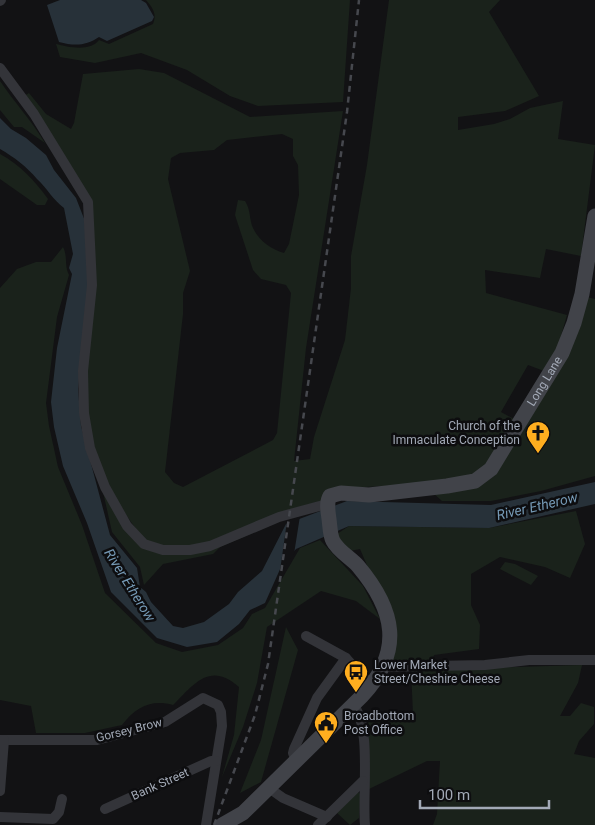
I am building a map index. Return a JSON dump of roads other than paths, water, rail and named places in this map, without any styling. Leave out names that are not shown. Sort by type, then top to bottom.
[{"type":"street","points":[[0,68],[34,114],[88,202],[92,285],[83,371],[84,413],[90,448],[105,487],[127,526],[144,544],[162,550],[190,550],[210,546],[279,517],[330,502],[333,540],[366,576],[387,612],[391,634],[382,667],[373,683],[243,813],[222,825]]},
{"type":"street","name":"Long Lane","points":[[330,502],[475,481],[491,469],[562,353],[574,323],[582,294],[595,216]]},
{"type":"street","points":[[306,636],[346,658],[365,679],[373,683]]},
{"type":"street","points":[[296,760],[293,753],[294,749],[318,698],[346,658]]},
{"type":"street","points":[[382,667],[485,665],[529,660],[595,660]]},
{"type":"street","name":"Gorsey Brow","points":[[2,740],[97,740],[165,722],[203,698],[218,705],[221,712],[221,734],[206,825]]},
{"type":"street","points":[[353,705],[360,715],[364,740],[363,823]]},
{"type":"street","points":[[0,791],[2,740]]},
{"type":"street","name":"Bank Street","points":[[105,809],[211,760],[216,761]]},
{"type":"street","points":[[318,825],[364,781]]},
{"type":"street","points":[[269,788],[283,798],[327,817]]},
{"type":"street","points":[[0,817],[53,819],[58,812],[62,799]]},
{"type":"water","points":[[60,0],[141,0],[146,3],[154,17],[152,21],[107,41],[99,37],[85,44],[75,45],[59,42],[47,5]]},
{"type":"water","name":"River Etherow","points":[[0,118],[11,129],[26,138],[46,155],[54,170],[76,198],[90,234],[89,283],[78,389],[81,426],[110,535],[137,568],[140,587],[173,626],[183,628],[204,622],[229,604],[238,592],[262,571],[286,524],[347,501],[491,505],[595,482],[595,504],[489,528],[349,526],[296,549],[281,567],[265,603],[250,610],[239,624],[217,642],[187,647],[157,638],[111,592],[87,523],[63,466],[54,427],[51,402],[57,348],[72,274],[69,268],[73,254],[64,208],[29,170],[0,149]]},
{"type":"railway","points":[[214,825],[255,715],[268,664],[347,112],[359,0]]},
{"type":"place","name":"Church of the Immaculate Conception","points":[[538,454]]},
{"type":"place","name":"Lower Market Street/Cheshire Cheese","points":[[356,693]]},
{"type":"place","name":"Broadbottom Post Office","points":[[326,744]]}]
